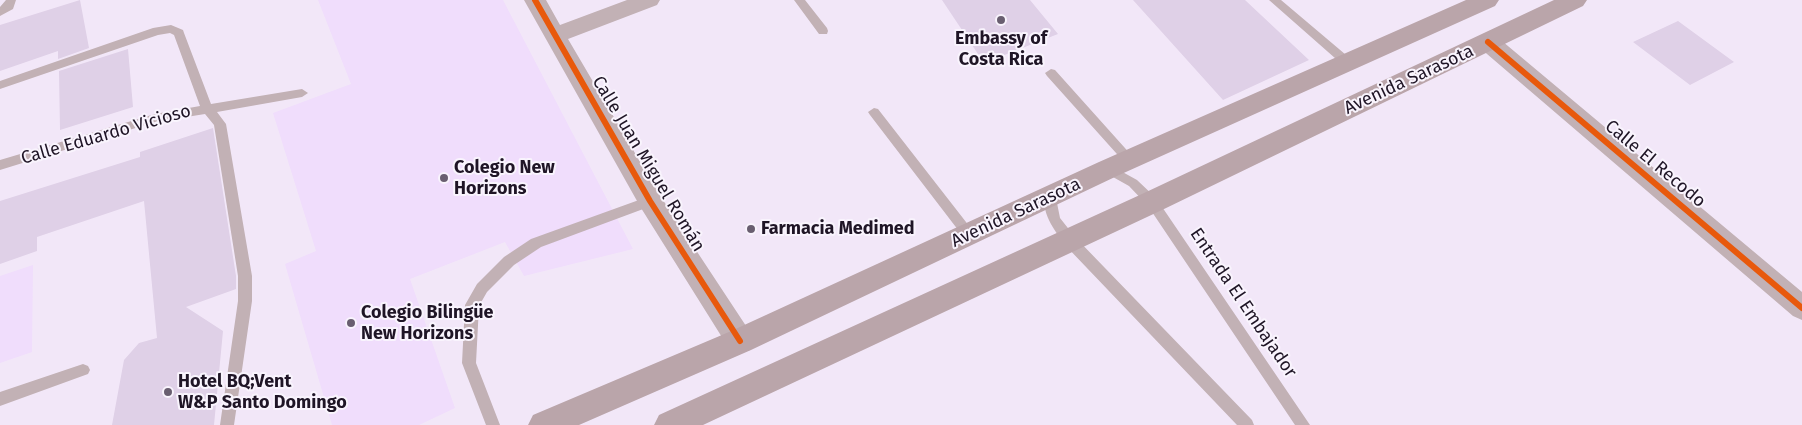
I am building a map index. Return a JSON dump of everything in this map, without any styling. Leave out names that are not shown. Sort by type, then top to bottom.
[{"type":"main road","name":"Avenida Sarasota","points":[[544,425],[740,341],[1118,165],[1487,0]]},
{"type":"main road","name":"Avenida Sarasota","points":[[670,425],[1070,241],[1575,0]]},
{"type":"street","name":"Calle Juan Miguel Román","points":[[535,0],[650,201],[740,341]]},
{"type":"street","points":[[556,35],[649,0]]},
{"type":"street","name":"Calle El Recodo","points":[[1488,42],[1802,308]]},
{"type":"lane","points":[[0,12],[9,6],[11,0]]},
{"type":"lane","points":[[799,0],[823,32]]},
{"type":"lane","points":[[1274,0],[1348,63]]},
{"type":"lane","points":[[0,85],[157,31],[171,29],[179,33],[207,108],[220,124],[245,276],[245,301],[227,425]]},
{"type":"lane","points":[[1051,73],[1118,165]]},
{"type":"lane","name":"Calle Eduardo Vicioso","points":[[0,165],[155,118],[302,93]]},
{"type":"lane","points":[[874,112],[968,235]]},
{"type":"lane","name":"Entrada El Embajador","points":[[1118,165],[1152,202],[1303,425]]},
{"type":"lane","points":[[1052,197],[1054,219],[1070,241],[1247,425]]},
{"type":"lane","points":[[493,425],[469,363],[472,305],[482,288],[508,261],[536,243],[650,201]]},
{"type":"lane","points":[[0,399],[83,370]]},
{"type":"shaded area","name":"Colegio New Horizons","points":[[318,0],[503,0],[633,249],[524,276],[505,242],[410,279],[455,408],[419,425],[332,425],[285,264],[316,251],[273,113],[351,84]]},
{"type":"shaded area","points":[[33,265],[32,352],[0,363],[0,276]]},
{"type":"building","points":[[80,0],[89,48],[58,59],[58,51],[0,71],[0,25]]},
{"type":"building","points":[[942,0],[1030,0],[1058,34],[984,63]]},
{"type":"building","points":[[1133,0],[1245,0],[1309,60],[1223,100]]},
{"type":"building","points":[[1678,21],[1734,62],[1690,85],[1633,42]]},
{"type":"building","points":[[128,49],[133,107],[60,130],[59,71]]},
{"type":"building","points":[[213,128],[236,276],[236,289],[186,307],[223,331],[214,425],[112,425],[124,360],[139,343],[157,338],[144,201],[37,237],[37,251],[0,264],[0,201],[140,157],[140,152]]},
{"type":"cycle path","points":[[535,0],[650,201],[740,341]]},
{"type":"cycle path","points":[[1488,42],[1802,308]]},
{"type":"place","name":"Embassy of Costa Rica","points":[[1001,20]]},
{"type":"place","name":"Colegio New Horizons","points":[[444,178]]},
{"type":"place","name":"Farmacia Medimed","points":[[751,229]]},
{"type":"place","name":"Colegio Bilingüe New Horizons","points":[[351,323]]},
{"type":"place","name":"Hotel BQ;Vent W&P Santo Domingo","points":[[168,392]]}]
